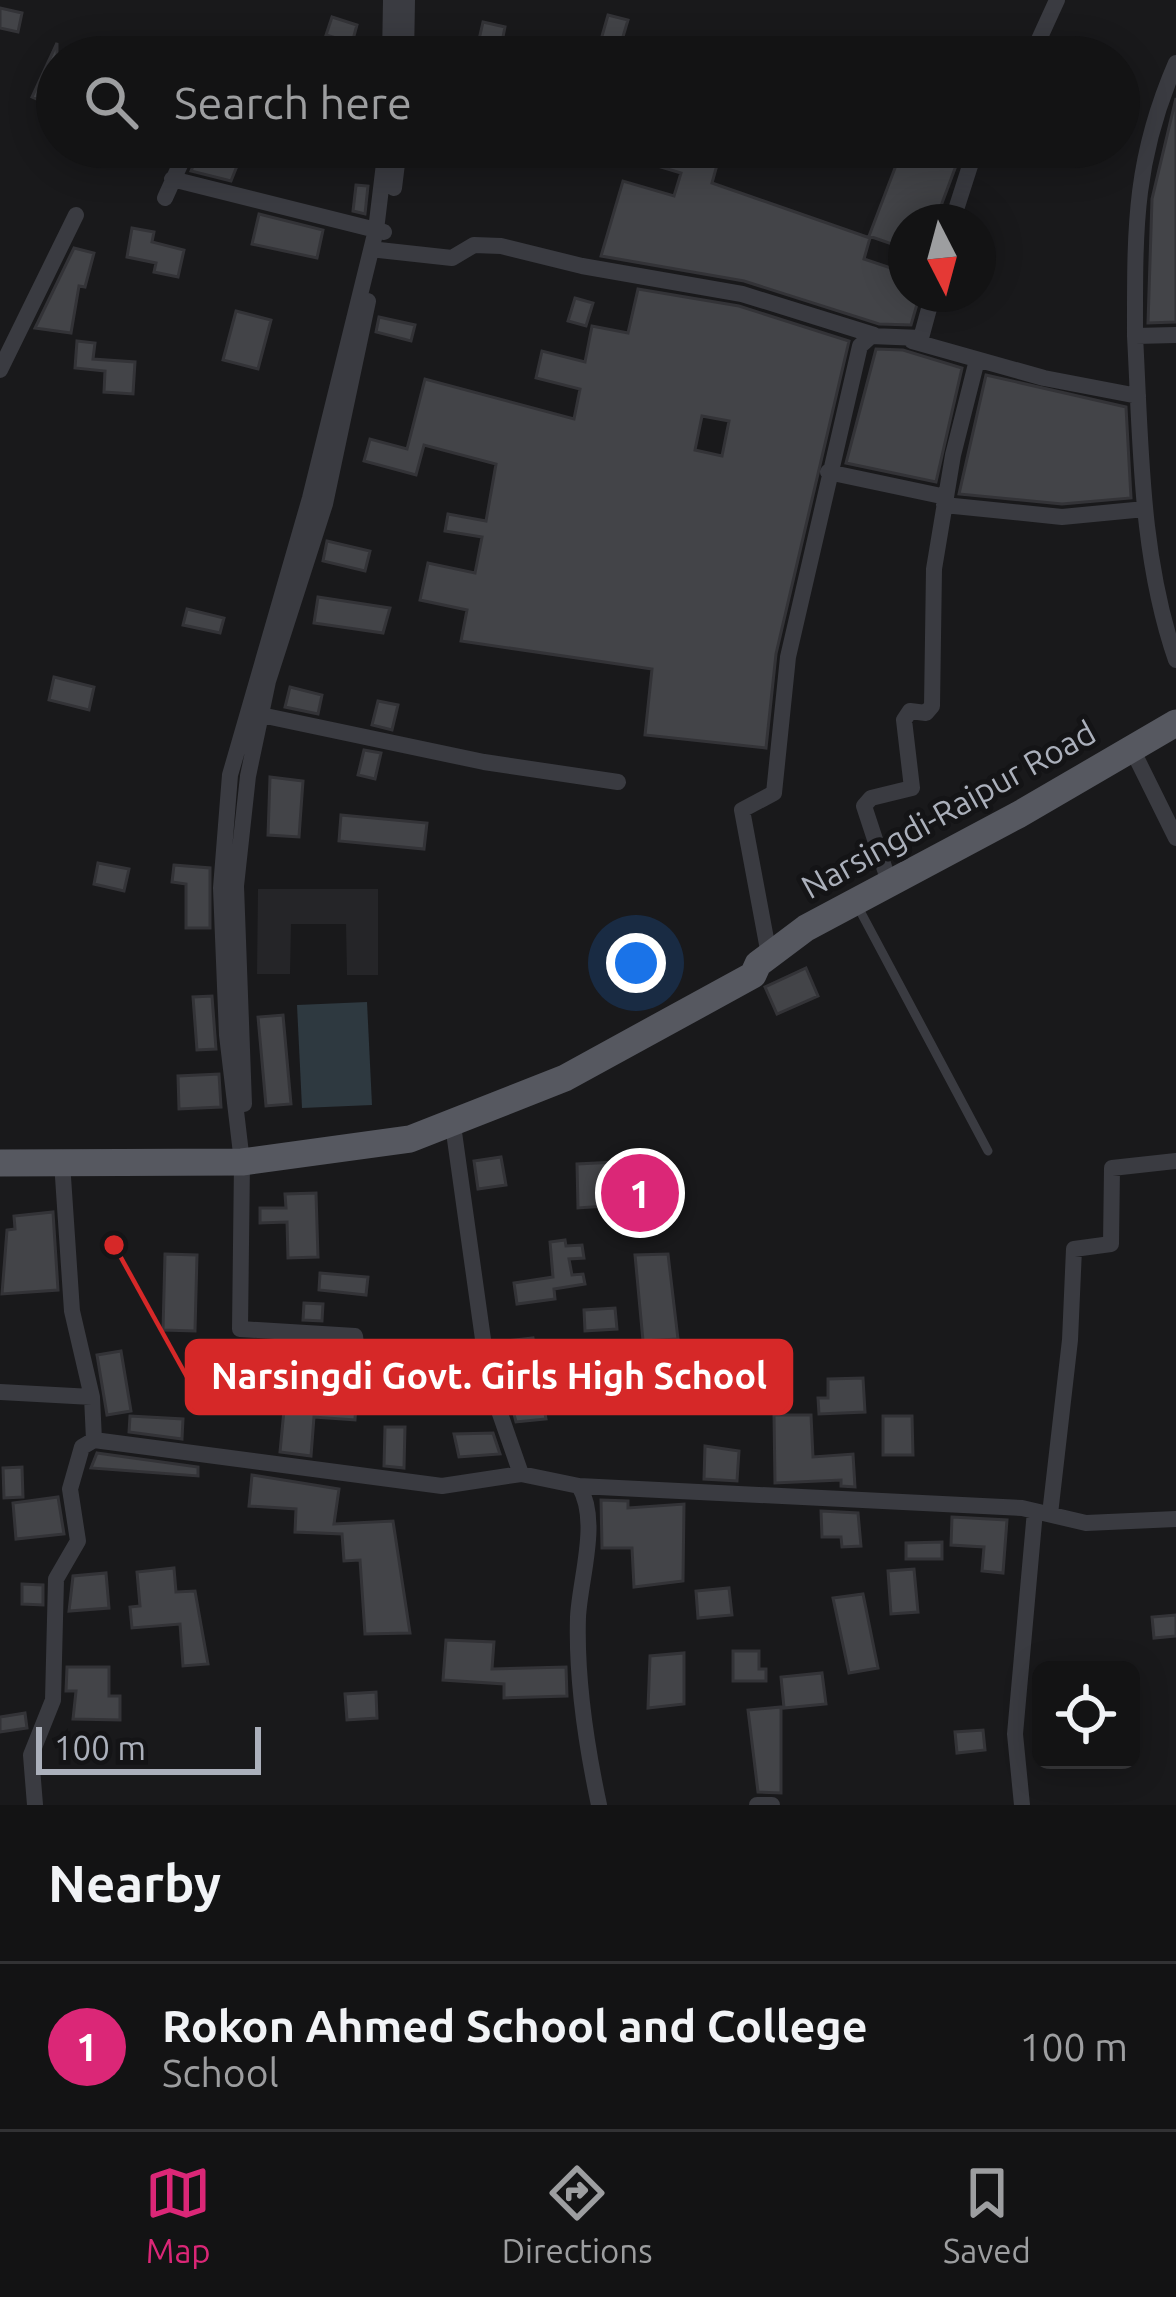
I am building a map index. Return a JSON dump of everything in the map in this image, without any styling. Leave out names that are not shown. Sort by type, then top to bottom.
[{"type":"main road","name":"Narsingdi-Raipur Road","points":[[0,1150],[410,1139],[650,1035],[745,980],[764,959],[855,902],[1176,723]]},
{"type":"main road","name":"Narsingdi-Raipur Road","points":[[0,1163],[62,1162],[241,1144]]},
{"type":"street","points":[[390,36],[391,0]]},
{"type":"street","points":[[406,36],[407,0]]},
{"type":"street","points":[[1041,36],[1057,0]]},
{"type":"street","points":[[1176,63],[1154,115],[1135,202],[1135,336],[1144,509],[1158,609],[1176,660]]},
{"type":"street","points":[[165,198],[178,168]]},
{"type":"street","points":[[241,1144],[227,1035],[221,888],[230,775],[380,237],[385,168]]},
{"type":"street","points":[[360,1375],[355,1336],[240,1329],[244,1111],[236,886],[261,715],[325,504],[395,168]]},
{"type":"street","points":[[958,204],[969,168]]},
{"type":"street","points":[[172,179],[452,258],[474,245],[501,246],[582,266],[742,294],[875,335],[1138,396]]},
{"type":"street","points":[[0,370],[76,215]]},
{"type":"street","points":[[908,340],[923,335],[929,312]]},
{"type":"street","points":[[764,959],[742,810],[775,792],[781,696],[828,472],[860,346],[875,335]]},
{"type":"street","points":[[1135,336],[1176,335]]},
{"type":"street","points":[[890,885],[864,806],[871,798],[912,788],[904,720],[910,711],[926,712],[932,706],[934,569],[977,360]]},
{"type":"street","points":[[828,472],[945,501],[1062,518],[1144,509]]},
{"type":"street","points":[[261,715],[484,762],[618,782]]},
{"type":"street","points":[[1132,748],[1176,838]]},
{"type":"street","points":[[453,1119],[489,1382],[520,1474]]},
{"type":"street","points":[[1022,1805],[1015,1734],[1070,1340],[1074,1249],[1111,1244],[1112,1168],[1176,1161]]},
{"type":"street","points":[[62,1162],[72,1311],[92,1396],[94,1440]]},
{"type":"street","points":[[0,1392],[92,1396]]},
{"type":"street","points":[[35,1805],[31,1755],[53,1700],[56,1579],[78,1541],[70,1489],[82,1447],[94,1440],[442,1486],[520,1474],[579,1486],[741,1490],[812,1501],[1043,1513],[1086,1522],[1176,1519]]},
{"type":"street","points":[[579,1486],[587,1539],[578,1617],[581,1686],[599,1805]]},
{"type":"street","points":[[758,1805],[772,1805]]},
{"type":"lane","points":[[855,902],[988,1150]]},
{"type":"shaded area","points":[[258,889],[378,889],[378,975],[347,975],[346,924],[291,924],[290,974],[257,974]]},
{"type":"shaded area","points":[[367,1002],[372,1105],[302,1108],[297,1005]]},
{"type":"building","points":[[0,8],[22,13],[18,32],[0,28]]},
{"type":"building","points":[[608,15],[628,20],[623,36],[602,36]]},
{"type":"building","points":[[332,17],[357,25],[354,36],[326,35]]},
{"type":"building","points":[[483,22],[505,27],[503,36],[480,36]]},
{"type":"building","points":[[1176,98],[1176,322],[1148,323],[1152,199]]},
{"type":"building","points":[[192,168],[236,168],[231,181]]},
{"type":"building","points":[[664,168],[716,168],[712,183],[870,238],[864,259],[888,267],[888,312],[915,312],[911,325],[879,324],[744,281],[601,256],[623,181],[674,196],[681,173]]},
{"type":"building","points":[[895,168],[955,168],[942,204],[888,204],[888,243],[869,236]]},
{"type":"building","points":[[356,185],[368,186],[365,214],[353,211]]},
{"type":"building","points":[[259,214],[323,230],[317,258],[252,244]]},
{"type":"building","points":[[132,228],[154,232],[152,242],[184,250],[178,277],[154,272],[156,263],[127,257]]},
{"type":"building","points":[[74,248],[94,253],[85,287],[79,286],[71,333],[35,328]]},
{"type":"building","points":[[638,289],[739,306],[849,341],[776,654],[766,748],[645,735],[652,669],[461,641],[467,610],[420,600],[428,563],[475,573],[482,537],[445,531],[448,514],[486,521],[496,464],[424,445],[416,475],[364,461],[370,439],[407,449],[425,379],[574,419],[580,389],[536,378],[542,351],[585,362],[592,326],[628,333]],"holes":[[[702,416],[729,421],[722,456],[695,450]]]},
{"type":"building","points":[[575,298],[593,303],[586,326],[568,321]]},
{"type":"building","points":[[236,311],[271,320],[258,369],[223,360]]},
{"type":"building","points":[[379,317],[415,325],[411,341],[376,332]]},
{"type":"building","points":[[77,341],[95,343],[93,359],[135,362],[133,394],[104,392],[105,371],[75,368]]},
{"type":"building","points":[[876,349],[903,350],[962,368],[936,482],[846,463]]},
{"type":"building","points":[[986,375],[1126,407],[1131,498],[1062,504],[959,494]]},
{"type":"building","points":[[327,541],[370,551],[365,571],[323,561]]},
{"type":"building","points":[[318,597],[390,608],[383,633],[314,623]]},
{"type":"building","points":[[187,609],[224,618],[220,633],[183,625]]},
{"type":"building","points":[[54,677],[94,687],[89,710],[49,700]]},
{"type":"building","points":[[290,687],[322,695],[318,714],[285,707]]},
{"type":"building","points":[[378,701],[398,705],[392,730],[372,725]]},
{"type":"building","points":[[364,750],[381,753],[375,779],[358,775]]},
{"type":"building","points":[[270,777],[303,781],[299,837],[268,835]]},
{"type":"building","points":[[341,815],[427,823],[424,849],[339,841]]},
{"type":"building","points":[[98,863],[129,869],[124,891],[94,884]]},
{"type":"building","points":[[174,865],[210,868],[210,928],[186,928],[186,884],[172,882]]},
{"type":"building","points":[[806,968],[818,996],[777,1014],[765,987]]},
{"type":"building","points":[[212,996],[216,1049],[197,1050],[193,997]]},
{"type":"building","points":[[283,1015],[291,1104],[266,1106],[258,1017]]},
{"type":"building","points":[[219,1074],[221,1107],[179,1109],[178,1076]]},
{"type":"building","points":[[501,1157],[506,1185],[478,1189],[474,1161]]},
{"type":"building","points":[[616,1162],[620,1205],[578,1208],[577,1164]]},
{"type":"building","points":[[316,1193],[318,1257],[288,1258],[287,1222],[260,1223],[260,1208],[286,1208],[285,1194]]},
{"type":"building","points":[[53,1212],[58,1290],[2,1294],[7,1230],[15,1229],[14,1216]]},
{"type":"building","points":[[565,1240],[566,1246],[582,1245],[584,1258],[569,1259],[572,1275],[583,1274],[585,1284],[554,1289],[555,1299],[517,1304],[514,1283],[553,1277],[550,1242]]},
{"type":"building","points":[[165,1254],[197,1255],[195,1331],[163,1330]]},
{"type":"building","points":[[668,1254],[678,1339],[643,1341],[635,1255]]},
{"type":"building","points":[[320,1273],[368,1277],[366,1295],[319,1290]]},
{"type":"building","points":[[304,1303],[323,1304],[322,1321],[303,1320]]},
{"type":"building","points":[[615,1308],[617,1329],[585,1331],[584,1310]]},
{"type":"building","points":[[533,1338],[546,1419],[516,1422],[496,1342]]},
{"type":"building","points":[[302,1346],[326,1347],[321,1383],[357,1387],[355,1420],[314,1417],[311,1456],[280,1452],[284,1410],[202,1412],[201,1391],[296,1393]]},
{"type":"building","points":[[121,1351],[131,1411],[107,1415],[97,1355]]},
{"type":"building","points":[[863,1378],[865,1412],[819,1414],[818,1398],[828,1398],[828,1379]]},
{"type":"building","points":[[774,1415],[811,1415],[813,1457],[853,1454],[855,1487],[841,1486],[841,1480],[775,1483]]},
{"type":"building","points":[[130,1416],[183,1419],[182,1439],[129,1432]]},
{"type":"building","points":[[883,1416],[912,1416],[913,1455],[883,1455]]},
{"type":"building","points":[[385,1427],[405,1427],[404,1468],[384,1466]]},
{"type":"building","points":[[493,1433],[500,1454],[459,1457],[454,1434]]},
{"type":"building","points":[[705,1446],[739,1451],[737,1481],[704,1479]]},
{"type":"building","points":[[97,1453],[198,1467],[198,1476],[91,1468]]},
{"type":"building","points":[[22,1467],[23,1497],[4,1498],[3,1468]]},
{"type":"building","points":[[252,1475],[339,1489],[334,1524],[393,1521],[410,1633],[365,1634],[360,1560],[344,1561],[342,1534],[295,1532],[296,1509],[249,1506]]},
{"type":"building","points":[[58,1497],[64,1534],[16,1539],[13,1503]]},
{"type":"building","points":[[601,1500],[628,1501],[628,1508],[684,1504],[683,1581],[634,1587],[632,1548],[602,1548]]},
{"type":"building","points":[[821,1511],[858,1513],[861,1546],[842,1547],[841,1537],[822,1537]]},
{"type":"building","points":[[952,1517],[1007,1520],[1003,1573],[982,1571],[984,1547],[951,1545]]},
{"type":"building","points":[[942,1542],[942,1559],[906,1559],[906,1543]]},
{"type":"building","points":[[174,1568],[176,1592],[195,1591],[208,1664],[183,1666],[180,1624],[132,1628],[130,1607],[140,1606],[137,1572]]},
{"type":"building","points":[[914,1569],[918,1612],[891,1614],[888,1571]]},
{"type":"building","points":[[106,1573],[109,1608],[69,1611],[73,1576]]},
{"type":"building","points":[[22,1584],[43,1585],[43,1605],[22,1604]]},
{"type":"building","points":[[729,1588],[732,1615],[698,1618],[696,1591]]},
{"type":"building","points":[[863,1594],[878,1668],[849,1673],[833,1598]]},
{"type":"building","points":[[1176,1615],[1176,1636],[1154,1638],[1152,1617]]},
{"type":"building","points":[[446,1640],[494,1642],[492,1669],[566,1667],[567,1696],[504,1698],[504,1684],[443,1680]]},
{"type":"building","points":[[733,1651],[759,1651],[759,1669],[766,1669],[766,1681],[733,1681]]},
{"type":"building","points":[[684,1653],[684,1704],[648,1708],[650,1656]]},
{"type":"building","points":[[67,1667],[109,1667],[109,1696],[120,1696],[120,1720],[73,1719],[76,1691],[66,1691]]},
{"type":"building","points":[[822,1673],[826,1704],[784,1708],[781,1677]]},
{"type":"building","points":[[376,1692],[377,1718],[347,1720],[345,1694]]},
{"type":"building","points":[[781,1707],[781,1793],[758,1792],[748,1710]]},
{"type":"building","points":[[25,1713],[27,1728],[0,1732],[0,1717]]},
{"type":"building","points":[[983,1730],[985,1750],[957,1753],[955,1732]]},
{"type":"place","name":"Rokon Ahmed School and College","points":[[640,1193]]},
{"type":"place","name":"Narsingdi Govt. Girls High School","points":[[114,1245]]}]
